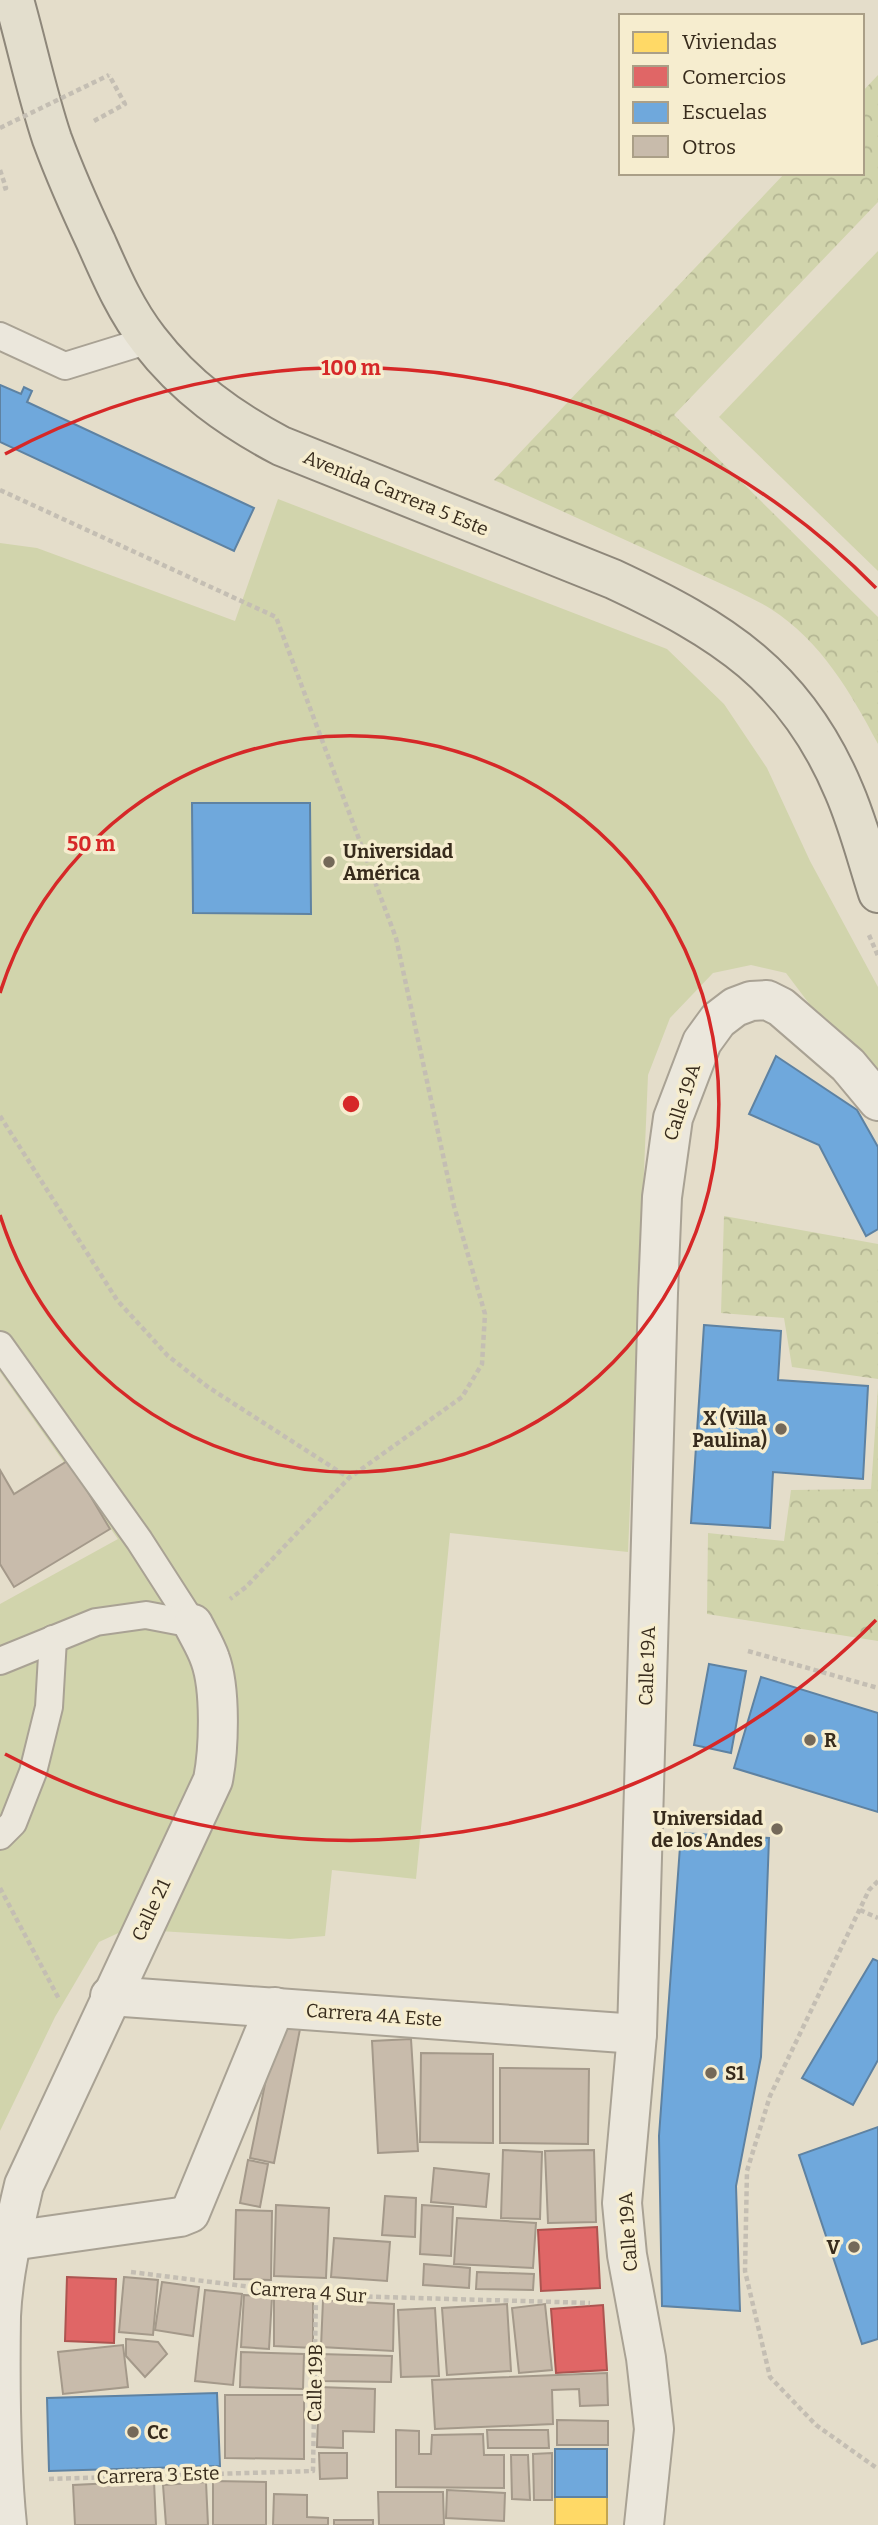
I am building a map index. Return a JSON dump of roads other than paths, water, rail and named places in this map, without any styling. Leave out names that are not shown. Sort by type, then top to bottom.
[{"type":"main road","name":"Avenida Carrera 5 Este","points":[[14,0],[51,136],[70,184],[124,303],[149,340],[187,383],[215,407],[281,446],[613,579],[666,604],[739,650],[789,696],[809,722],[826,752],[845,793],[872,909]]},
{"type":"street","name":"Calle 19A","points":[[644,2525],[654,2429],[646,2358],[627,2255],[622,2203],[637,2034],[662,1197],[673,1118],[702,1042],[718,1020],[735,1007],[751,1001],[766,1000],[781,1007],[848,1065],[878,1101]]},
{"type":"street","name":"Calle 21","points":[[7,2525],[3,2480],[1,2315],[10,2241],[24,2185],[213,1780],[217,1759],[216,1691],[211,1661],[193,1624]]},
{"type":"street","name":"Carrera 4A Este","points":[[110,1996],[637,2034]]},
{"type":"street","points":[[10,2241],[180,2217],[190,2213],[275,2007]]},
{"type":"lane","points":[[0,336],[65,366],[149,340]]},
{"type":"lane","name":"Calle 21","points":[[0,1345],[139,1540],[193,1624]]},
{"type":"lane","points":[[0,1661],[96,1622],[146,1615],[193,1624]]},
{"type":"lane","points":[[0,1836],[13,1823],[33,1772],[49,1707],[53,1639]]},
{"type":"place","name":"Universidad América","points":[[329,862]]},
{"type":"place","name":"X (Villa Paulina)","points":[[781,1429]]},
{"type":"place","name":"R","points":[[810,1740]]},
{"type":"place","name":"Universidad de los Andes","points":[[777,1829]]},
{"type":"place","name":"S1","points":[[711,2073]]},
{"type":"place","name":"V","points":[[854,2247]]},
{"type":"place","name":"Cc","points":[[133,2432]]}]
